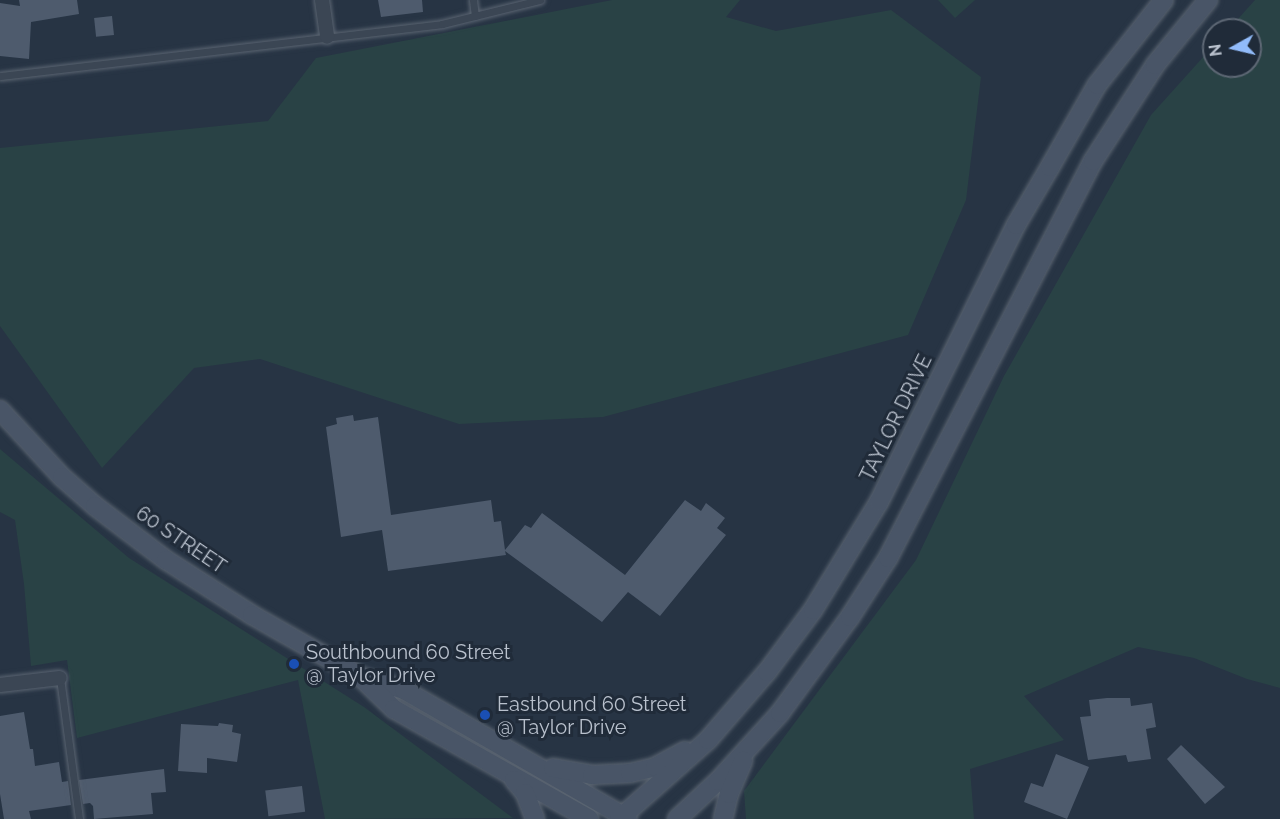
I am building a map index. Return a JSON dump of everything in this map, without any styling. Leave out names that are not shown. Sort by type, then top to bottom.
[{"type":"main road","name":"TAYLOR DRIVE","points":[[623,818],[708,740],[767,672],[813,610],[879,502],[1016,225],[1097,85],[1142,24],[1164,0]]},
{"type":"main road","points":[[677,819],[748,749],[813,669],[888,558],[1093,161],[1155,66],[1208,0]]},
{"type":"main road","name":"60 STREET","points":[[0,410],[62,477],[130,534],[252,615],[361,677],[404,690],[537,764],[623,818]]},
{"type":"main road","name":"60 STREET","points":[[361,677],[394,709],[589,819]]},
{"type":"main road","points":[[537,764],[592,775],[630,773],[655,767],[708,740]]},
{"type":"main road","points":[[723,819],[729,794],[748,749]]},
{"type":"main road","points":[[509,774],[525,794],[535,819]]},
{"type":"street","points":[[322,0],[327,38]]},
{"type":"street","points":[[0,685],[60,678]]},
{"type":"lane","points":[[473,0],[475,16]]},
{"type":"lane","points":[[0,76],[442,24],[540,0]]},
{"type":"lane","points":[[60,678],[79,819]]},
{"type":"green space","points":[[612,0],[740,0],[726,17],[776,31],[891,10],[981,77],[966,200],[908,335],[603,417],[459,424],[260,359],[194,368],[102,468],[0,326],[0,148],[268,121],[316,58]]},
{"type":"green space","points":[[938,0],[975,0],[955,18]]},
{"type":"green space","points":[[1255,0],[1280,0],[1280,688],[1247,679],[1194,658],[1138,647],[1024,696],[1064,740],[970,769],[974,819],[746,819],[744,791],[916,560],[1004,376],[1151,115],[1202,58],[1202,78],[1262,78],[1262,18],[1239,18]]},
{"type":"green space","points":[[0,449],[129,558],[364,707],[513,818],[325,819],[298,680],[77,738],[67,660],[31,666],[24,584],[15,520],[0,512]]},
{"type":"building","points":[[19,0],[77,0],[79,14],[31,22],[29,59],[0,56],[0,3],[20,6]]},
{"type":"building","points":[[378,0],[422,0],[423,12],[381,17]]},
{"type":"building","points":[[112,16],[114,35],[96,37],[94,18]]},
{"type":"building","points":[[353,415],[354,421],[378,417],[391,515],[491,500],[494,522],[501,521],[505,550],[525,525],[531,528],[542,513],[625,575],[685,500],[701,511],[706,503],[725,518],[717,528],[726,535],[660,616],[628,592],[602,622],[505,551],[506,555],[388,571],[382,530],[341,537],[326,427],[337,424],[336,418]]},
{"type":"building","points":[[1130,698],[1131,706],[1152,703],[1156,727],[1146,729],[1151,759],[1128,762],[1126,755],[1088,760],[1080,717],[1091,716],[1089,700]]},
{"type":"building","points":[[24,712],[35,766],[59,762],[62,782],[68,781],[71,805],[29,811],[31,819],[4,819],[0,794],[0,716]]},
{"type":"building","points":[[219,723],[233,725],[232,732],[241,734],[237,762],[207,758],[207,773],[178,771],[181,724],[218,726]]},
{"type":"building","points":[[1181,745],[1225,787],[1205,804],[1167,759]]},
{"type":"building","points":[[1056,754],[1089,767],[1067,819],[1024,802],[1031,783],[1043,787]]},
{"type":"building","points":[[164,769],[166,792],[151,793],[153,814],[94,819],[93,806],[90,803],[83,804],[79,780]]},
{"type":"building","points":[[302,786],[305,812],[268,816],[265,791]]},
{"type":"place","name":"Southbound 60 Street @ Taylor Drive","points":[[294,664]]},
{"type":"place","name":"Eastbound 60 Street @ Taylor Drive","points":[[485,715]]}]
